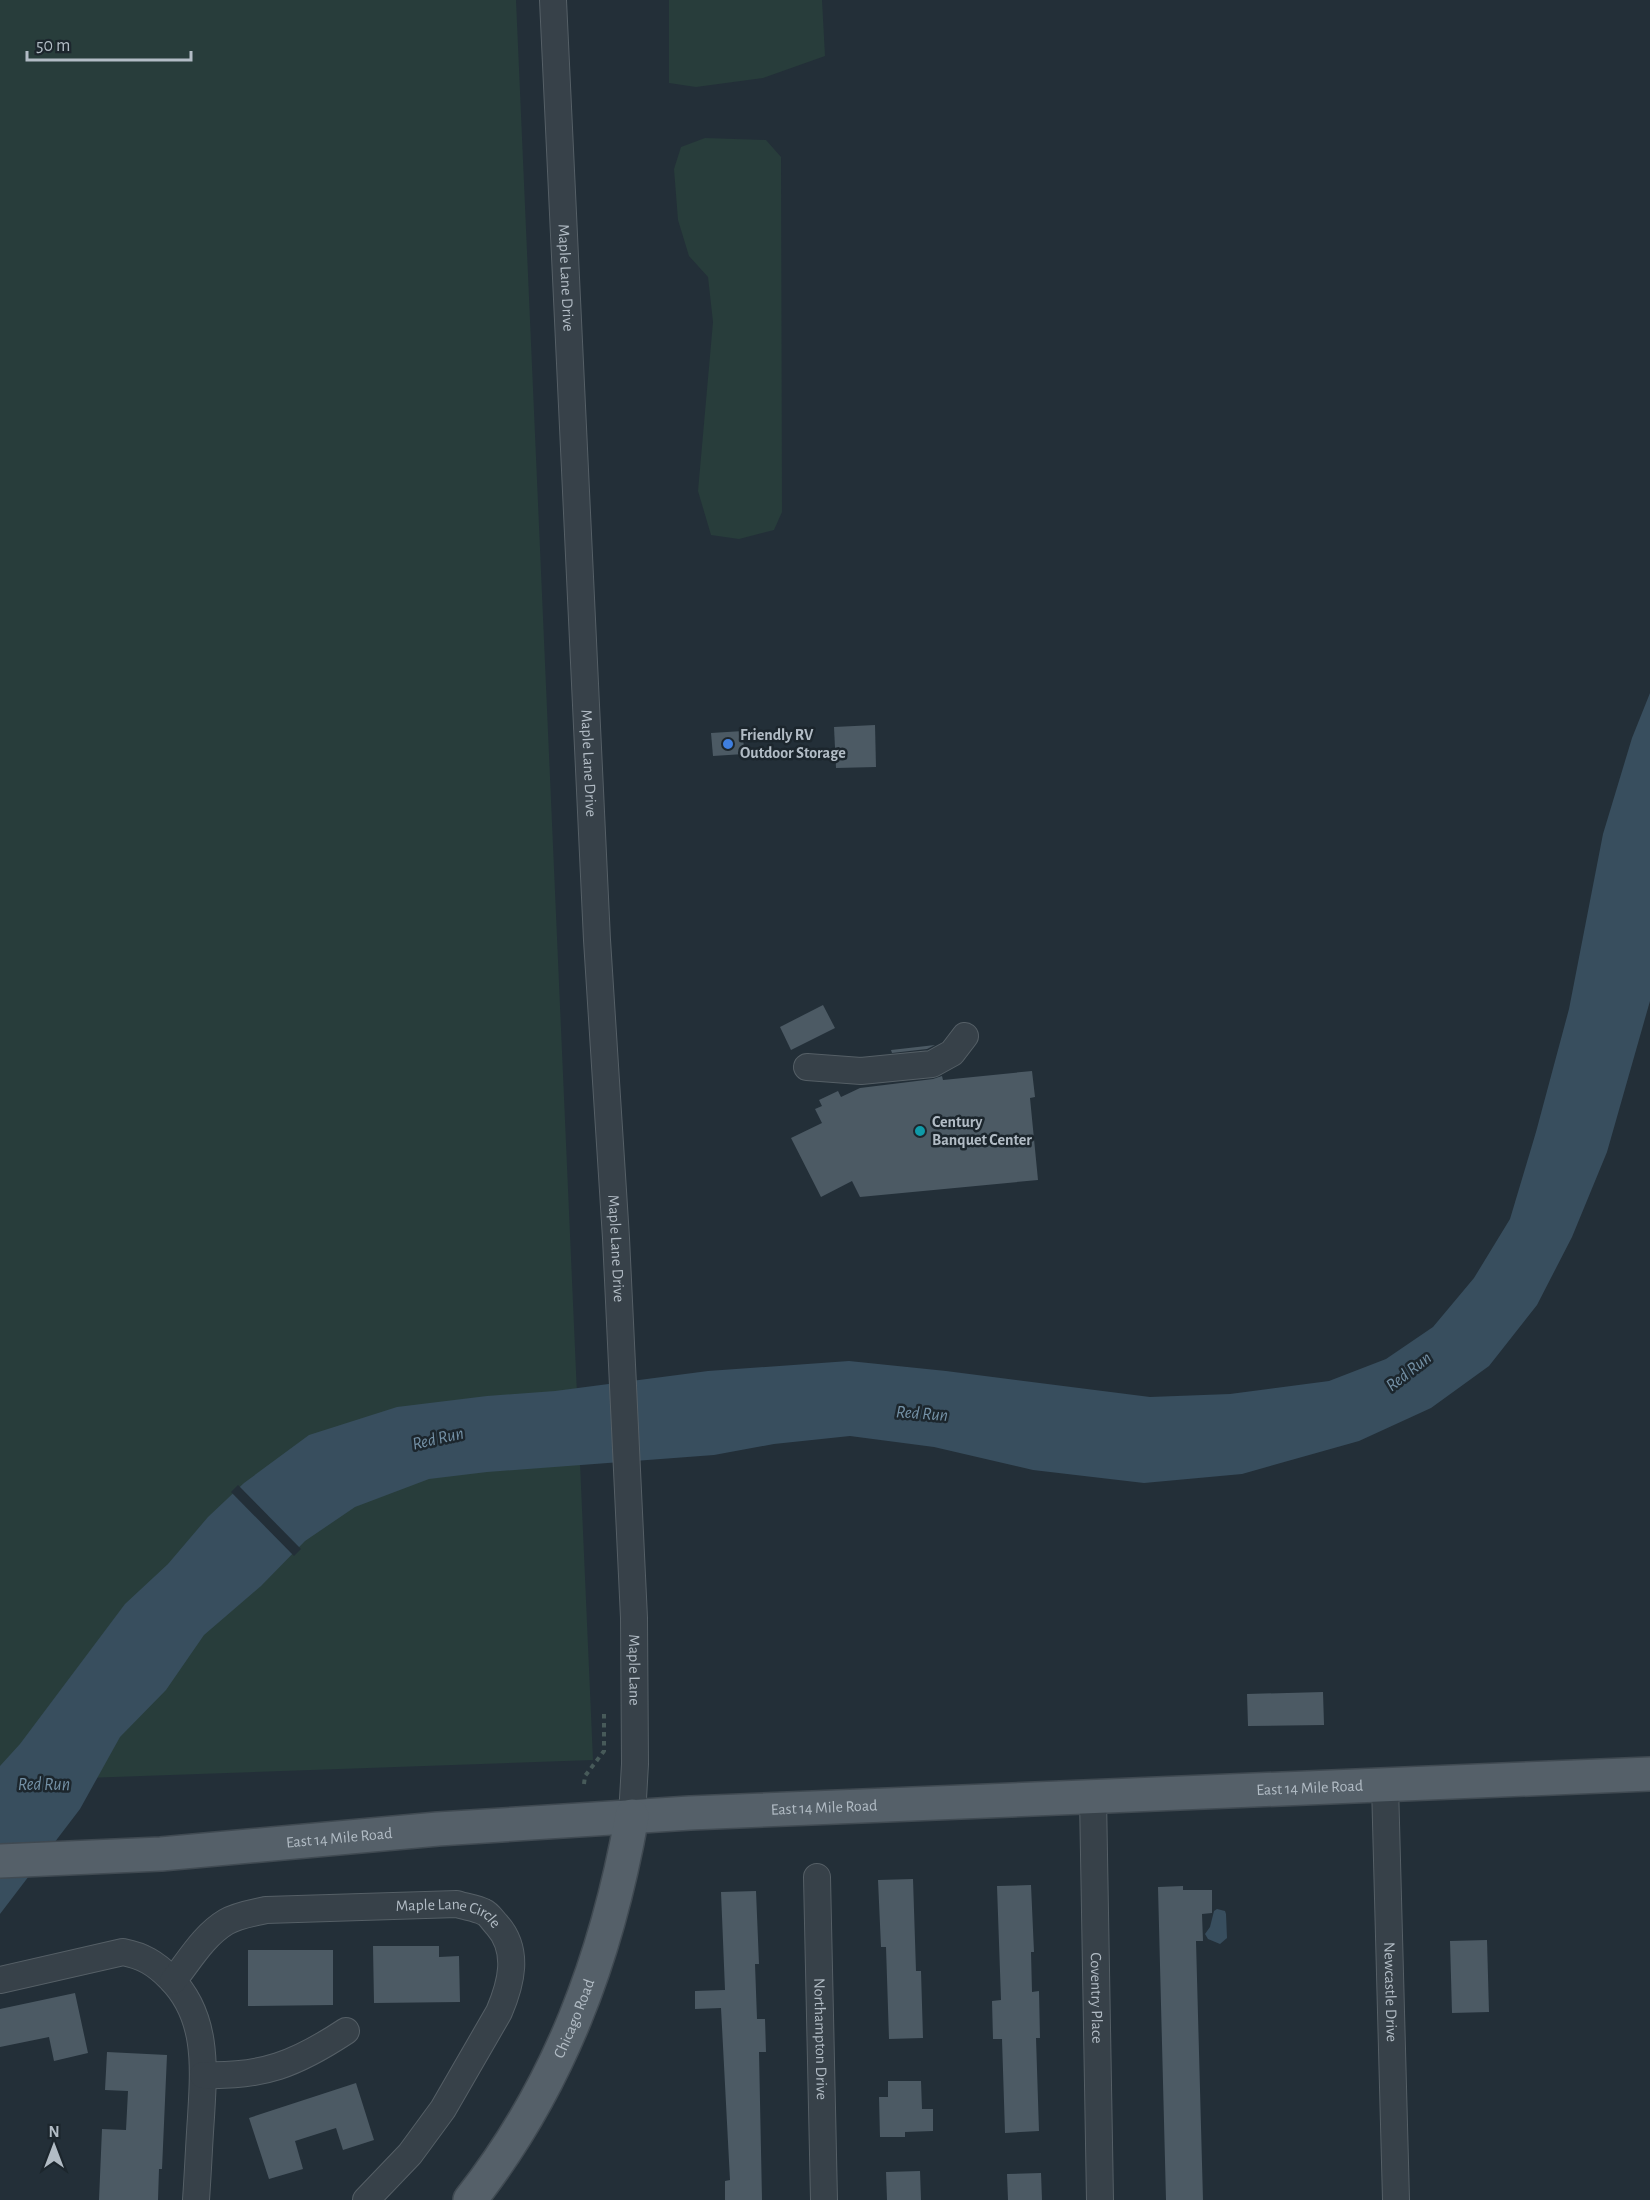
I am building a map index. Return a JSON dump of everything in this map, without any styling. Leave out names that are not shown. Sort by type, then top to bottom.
[{"type":"main road","name":"East 14 Mile Road","points":[[0,1861],[222,1849],[438,1829],[632,1816],[1650,1774]]},
{"type":"main road","name":"Chicago Road","points":[[470,2200],[503,2157],[533,2109],[552,2073],[584,1999],[623,1867],[632,1816]]},
{"type":"street","name":"Maple Lane Drive","points":[[553,0],[597,940],[629,1524]]},
{"type":"street","points":[[807,1067],[861,1071],[932,1064],[952,1053],[965,1036]]},
{"type":"street","name":"Maple Lane","points":[[629,1524],[634,1648],[635,1764],[632,1816]]},
{"type":"street","name":"Newcastle Drive","points":[[1385,1785],[1396,2200]]},
{"type":"street","name":"Coventry Place","points":[[1093,1797],[1100,2200]]},
{"type":"street","name":"Northampton Drive","points":[[817,1877],[824,2200]]},
{"type":"street","name":"Maple Lane Circle","points":[[173,1981],[207,1938],[225,1923],[243,1915],[266,1910],[457,1904],[486,1913],[501,1930],[510,1949],[513,1967],[506,1996],[499,2012],[443,2109],[410,2154],[366,2200]]},
{"type":"street","points":[[0,1980],[123,1952],[143,1956],[173,1981],[190,2005],[198,2022],[203,2050],[196,2200]]},
{"type":"street","points":[[203,2075],[249,2075],[277,2068],[319,2049],[346,2031]]},
{"type":"path","points":[[584,1784],[585,1776],[600,1763],[604,1751],[604,1710]]},
{"type":"green space","points":[[0,0],[516,0],[593,1760],[0,1781]]},
{"type":"green space","points":[[669,0],[822,0],[825,56],[763,78],[696,87],[669,83]]},
{"type":"green space","points":[[705,138],[766,140],[781,157],[782,512],[774,530],[739,539],[711,535],[698,491],[713,322],[708,277],[689,256],[678,220],[674,169],[681,147]]},
{"type":"water","name":"Red Run","points":[[1650,693],[1650,1001],[1607,1152],[1572,1237],[1537,1305],[1489,1366],[1431,1408],[1359,1441],[1242,1474],[1144,1483],[1033,1470],[934,1447],[850,1436],[774,1444],[714,1455],[487,1472],[429,1479],[355,1507],[305,1541],[261,1586],[204,1635],[166,1690],[120,1737],[80,1809],[0,1914],[0,1766],[20,1744],[125,1604],[168,1564],[208,1517],[244,1483],[309,1435],[397,1407],[487,1396],[555,1391],[708,1371],[849,1361],[1150,1397],[1230,1394],[1329,1381],[1386,1359],[1433,1327],[1474,1278],[1510,1219],[1569,1009],[1603,834],[1632,738]]},
{"type":"water","points":[[1217,1909],[1225,1911],[1226,1914],[1227,1938],[1220,1944],[1208,1939],[1205,1934],[1210,1927],[1214,1911]]},
{"type":"pier","points":[[238,1485],[301,1549],[294,1556],[231,1492]]},
{"type":"building","points":[[875,725],[876,767],[836,768],[834,727]]},
{"type":"building","name":"Friendly RV Outdoor Storage","points":[[743,731],[744,754],[713,756],[711,733]]},
{"type":"building","points":[[823,1005],[835,1028],[791,1050],[780,1027]]},
{"type":"building","points":[[935,1045],[927,1049],[892,1053],[891,1050]]},
{"type":"building","name":"Century Banquet Center","points":[[1032,1071],[1035,1097],[1030,1098],[1038,1180],[860,1197],[852,1181],[821,1197],[791,1138],[822,1123],[815,1109],[822,1106],[819,1100],[838,1091],[841,1097],[860,1088],[942,1076],[943,1080]]},
{"type":"building","points":[[1323,1692],[1324,1725],[1248,1726],[1247,1694]]},
{"type":"building","points":[[913,1879],[916,1971],[921,1971],[923,2038],[889,2039],[886,1947],[881,1947],[878,1880]]},
{"type":"building","points":[[1031,1885],[1034,1952],[1031,1952],[1032,1992],[1039,1991],[1040,2038],[1036,2038],[1039,2131],[1005,2133],[1002,2039],[993,2039],[992,2001],[1001,2000],[997,1886]]},
{"type":"building","points":[[1183,1886],[1183,1890],[1212,1890],[1212,1913],[1202,1914],[1203,1941],[1196,1941],[1203,2200],[1166,2200],[1158,1887]]},
{"type":"building","points":[[756,1891],[759,1964],[755,1964],[757,2019],[765,2019],[766,2052],[759,2052],[762,2200],[725,2200],[725,2181],[730,2180],[721,2008],[695,2009],[695,1991],[725,1990],[721,1892]]},
{"type":"building","points":[[1487,1940],[1489,2012],[1452,2013],[1450,1941]]},
{"type":"building","points":[[373,1946],[439,1946],[439,1957],[459,1956],[460,2002],[374,2003]]},
{"type":"building","points":[[248,1950],[333,1950],[333,2005],[248,2006]]},
{"type":"building","points":[[75,1993],[88,2053],[54,2061],[49,2037],[0,2047],[0,2009]]},
{"type":"building","points":[[107,2052],[167,2055],[162,2169],[159,2169],[158,2200],[99,2200],[102,2129],[126,2130],[128,2091],[105,2090]]},
{"type":"building","points":[[888,2081],[921,2081],[922,2109],[933,2109],[933,2131],[905,2132],[905,2137],[880,2137],[879,2097],[888,2097]]},
{"type":"building","points":[[356,2083],[374,2140],[343,2150],[336,2128],[295,2141],[303,2169],[269,2179],[249,2118]]},
{"type":"building","points":[[920,2171],[921,2200],[887,2200],[886,2172]]},
{"type":"building","points":[[1041,2173],[1042,2200],[1008,2200],[1007,2174]]},
{"type":"place","name":"Friendly RV Outdoor Storage","points":[[728,744]]},
{"type":"place","name":"Century Banquet Center","points":[[920,1131]]}]
